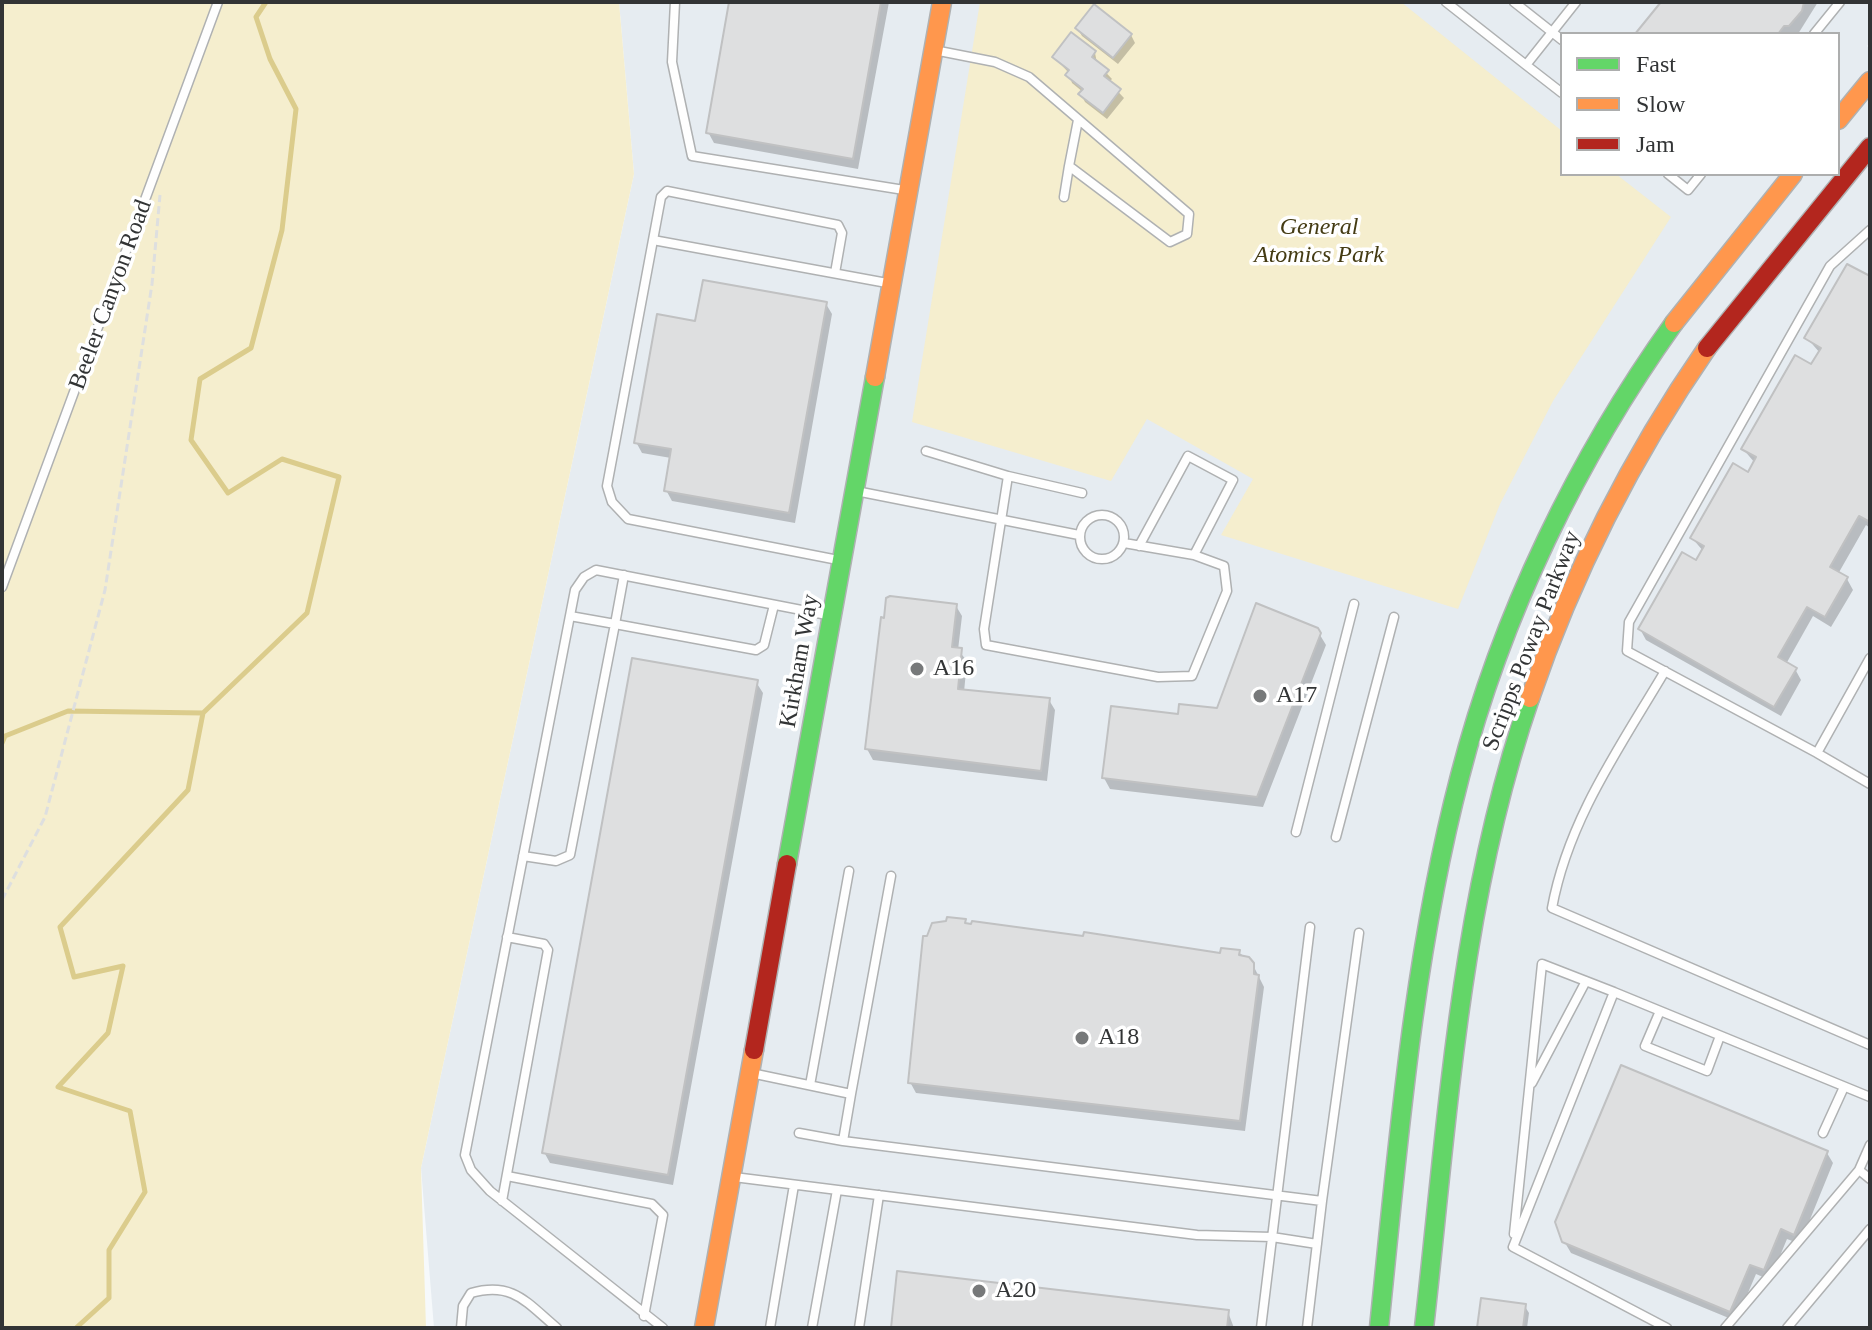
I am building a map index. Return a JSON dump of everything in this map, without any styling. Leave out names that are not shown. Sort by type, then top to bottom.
[{"type":"main road","name":"Kirkham Way","points":[[704,1328],[942,2]]},
{"type":"main road","points":[[1840,118],[1870,81]]},
{"type":"main road","name":"Scripps Poway Parkway","points":[[1424,1328],[1455,1043],[1486,852],[1508,766],[1538,677],[1609,512],[1669,406],[1742,305],[1870,147]]},
{"type":"main road","name":"Scripps Poway Parkway","points":[[1379,1328],[1414,1035],[1443,846],[1499,659],[1567,500],[1633,384],[1704,281],[1791,176]]},
{"type":"lane","name":"Beeler Canyon Road","points":[[2,587],[218,2]]},
{"type":"lane","points":[[675,2],[672,62],[692,156],[908,191]]},
{"type":"lane","points":[[1446,2],[1560,91]]},
{"type":"lane","points":[[1514,2],[1560,38]]},
{"type":"lane","points":[[1526,65],[1576,2]]},
{"type":"lane","points":[[1816,32],[1840,2]]},
{"type":"lane","points":[[934,50],[995,62],[1029,77],[1189,214],[1187,234],[1170,242],[1069,166]]},
{"type":"lane","points":[[1064,197],[1078,120]]},
{"type":"lane","points":[[1670,176],[1688,190],[1699,176]]},
{"type":"lane","points":[[835,273],[842,233],[838,225],[667,191],[661,197],[607,486],[612,502],[628,519],[842,561]]},
{"type":"lane","points":[[1870,230],[1830,266],[1629,622],[1627,651],[1870,784]]},
{"type":"lane","points":[[653,240],[892,284]]},
{"type":"lane","points":[[926,451],[1008,476],[1082,493]]},
{"type":"lane","points":[[1139,546],[1188,456],[1233,480],[1194,555]]},
{"type":"lane","points":[[1008,476],[984,629],[986,645],[1158,677],[1192,676],[1227,591],[1224,566],[1194,555],[1124,543]]},
{"type":"lane","points":[[855,491],[1079,535]]},
{"type":"lane","points":[[1104,514],[1121,524],[1124,543],[1115,555],[1101,559],[1083,549],[1079,535],[1090,517],[1104,514]]},
{"type":"lane","points":[[663,1328],[502,1201],[471,1170],[465,1155],[575,590],[584,577],[596,570],[832,616]]},
{"type":"lane","points":[[523,856],[556,861],[570,855],[624,575]]},
{"type":"lane","points":[[1296,832],[1354,604]]},
{"type":"lane","points":[[570,616],[756,650],[764,645],[774,605]]},
{"type":"lane","points":[[1336,837],[1394,617]]},
{"type":"lane","points":[[1817,753],[1870,658]]},
{"type":"lane","points":[[1665,671],[1575,825],[1559,868],[1552,908],[1870,1045]]},
{"type":"lane","points":[[810,1085],[849,871]]},
{"type":"lane","points":[[843,1141],[891,876]]},
{"type":"lane","points":[[1261,1328],[1310,927]]},
{"type":"lane","points":[[1307,1328],[1359,933]]},
{"type":"lane","points":[[502,1201],[548,950],[544,944],[507,937]]},
{"type":"lane","points":[[1513,1247],[1542,964],[1870,1097]]},
{"type":"lane","points":[[1529,1090],[1586,981]]},
{"type":"lane","points":[[1513,1247],[1614,992]]},
{"type":"lane","points":[[1660,1011],[1645,1046],[1707,1071],[1720,1036]]},
{"type":"lane","points":[[750,1073],[851,1094]]},
{"type":"lane","points":[[1823,1133],[1844,1087]]},
{"type":"lane","points":[[799,1133],[1322,1201]]},
{"type":"lane","points":[[1725,1328],[1859,1170],[1870,1145]]},
{"type":"lane","points":[[1859,1170],[1870,1179]]},
{"type":"lane","points":[[507,1176],[652,1204],[663,1215],[644,1316]]},
{"type":"lane","points":[[731,1177],[1197,1235],[1272,1237],[1317,1244]]},
{"type":"lane","points":[[770,1328],[794,1185]]},
{"type":"lane","points":[[812,1328],[837,1190]]},
{"type":"lane","points":[[859,1328],[879,1195]]},
{"type":"lane","points":[[1787,1328],[1870,1229]]},
{"type":"lane","points":[[1513,1247],[1667,1328]]},
{"type":"lane","points":[[461,1328],[463,1306],[471,1293],[484,1289],[510,1290],[557,1328]]},
{"type":"path","points":[[2,900],[45,817],[105,590],[152,284],[161,181]]},
{"type":"shaded area","points":[[619,2],[1870,2],[1870,42],[1867,46],[1870,49],[1870,1328],[434,1328],[421,1168],[634,174]]},
{"type":"green space","points":[[2,2],[619,2],[634,174],[421,1168],[426,1328],[2,1328]]},
{"type":"green space","name":"General Atomics Park","points":[[980,2],[1401,2],[1560,129],[1560,176],[1619,176],[1671,217],[1553,401],[1500,504],[1458,609],[1221,535],[1253,479],[1147,419],[1111,481],[912,422]]},
{"type":"building","points":[[729,2],[881,2],[853,159],[706,133]]},
{"type":"building","points":[[1661,2],[1804,2],[1802,11],[1780,32],[1637,32]]},
{"type":"building","points":[[1094,4],[1132,34],[1113,58],[1075,28]]},
{"type":"building","points":[[1071,32],[1096,51],[1092,57],[1109,70],[1104,76],[1121,89],[1103,113],[1078,94],[1083,89],[1065,75],[1069,70],[1052,57]]},
{"type":"building","points":[[1847,264],[1870,276],[1870,522],[1859,516],[1830,567],[1848,577],[1825,617],[1807,607],[1778,657],[1797,668],[1774,707],[1638,629],[1682,552],[1696,560],[1704,546],[1690,538],[1733,463],[1748,472],[1756,457],[1741,449],[1795,355],[1811,364],[1821,348],[1804,338]]},
{"type":"building","points":[[703,280],[827,302],[789,513],[664,491],[671,449],[634,443],[657,314],[695,321]]},
{"type":"building","name":"A16","points":[[886,598],[957,604],[952,647],[962,648],[958,689],[1050,698],[1041,771],[865,749],[881,617],[884,618]]},
{"type":"building","name":"A17","points":[[1256,603],[1318,628],[1321,633],[1257,797],[1102,778],[1111,706],[1178,714],[1179,704],[1217,708]]},
{"type":"building","points":[[632,658],[758,680],[668,1175],[542,1153]]},
{"type":"building","name":"A18","points":[[947,917],[966,919],[965,923],[971,924],[972,921],[1083,936],[1084,932],[1220,953],[1221,948],[1240,950],[1239,955],[1249,957],[1254,963],[1254,974],[1259,975],[1240,1121],[908,1083],[923,936],[927,936],[932,923],[946,921]]},
{"type":"building","points":[[1621,1065],[1828,1151],[1794,1235],[1781,1229],[1764,1270],[1750,1265],[1730,1312],[1562,1242],[1555,1222]]},
{"type":"building","name":"A20","points":[[897,1271],[1229,1310],[1227,1328],[891,1328]]},
{"type":"building","points":[[1481,1298],[1526,1304],[1523,1328],[1477,1328]]},
{"type":"waterway","points":[[76,1328],[109,1298],[109,1250],[145,1192],[130,1111],[58,1087],[108,1033],[123,966],[74,977],[60,927],[188,790],[203,713],[307,613],[339,477],[282,459],[228,493],[191,440],[200,379],[251,348],[282,230],[296,109],[270,59],[256,17],[266,2]]},
{"type":"waterway","points":[[2,743],[5,736],[68,711],[203,713]]},
{"type":"traffic: fast","points":[[1379,1328],[1409,1050],[1430,912],[1460,776],[1477,716],[1520,598],[1546,540],[1606,428],[1674,323]]},
{"type":"traffic: fast","points":[[787,864],[875,377]]},
{"type":"traffic: fast","points":[[1424,1328],[1450,1089],[1472,931],[1506,775],[1530,698]]},
{"type":"traffic: slow","points":[[875,377],[942,2]]},
{"type":"traffic: slow","points":[[1840,118],[1870,81]]},
{"type":"traffic: slow","points":[[1674,323],[1791,176]]},
{"type":"traffic: slow","points":[[1530,698],[1565,606],[1606,517],[1654,431],[1707,348]]},
{"type":"traffic: slow","points":[[704,1328],[754,1050]]},
{"type":"traffic: jam","points":[[1707,348],[1870,147]]},
{"type":"traffic: jam","points":[[754,1050],[787,864]]},
{"type":"place","name":"A16","points":[[917,669]]},
{"type":"place","name":"A17","points":[[1260,696]]},
{"type":"place","name":"A18","points":[[1082,1038]]},
{"type":"place","name":"A20","points":[[979,1291]]}]
